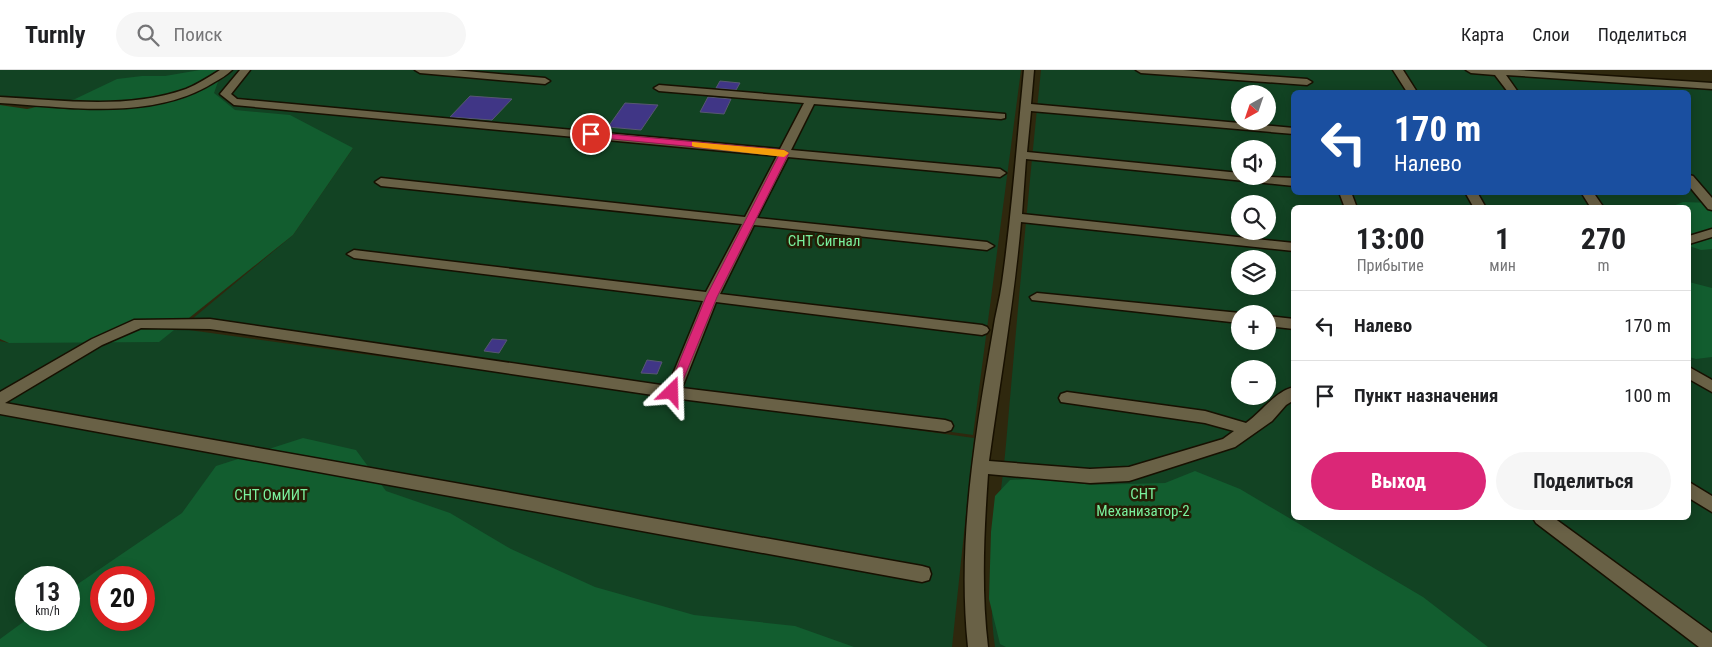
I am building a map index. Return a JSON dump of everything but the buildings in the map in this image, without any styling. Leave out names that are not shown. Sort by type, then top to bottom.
[{"type":"street","points":[[0,100],[107,105],[138,104],[192,90],[227,70]]},
{"type":"street","points":[[245,70],[225,94],[234,102],[1000,173]]},
{"type":"street","points":[[420,70],[545,81]]},
{"type":"street","points":[[978,647],[974,612],[975,537],[980,467],[1000,330],[1009,285],[1029,70]]},
{"type":"street","points":[[1141,70],[1308,87],[1303,70]]},
{"type":"street","points":[[1398,70],[1411,90]]},
{"type":"street","points":[[1471,70],[1712,84]]},
{"type":"street","points":[[1622,70],[1712,84]]},
{"type":"street","points":[[1497,71],[1511,90]]},
{"type":"street","points":[[1601,78],[1611,90]]},
{"type":"street","points":[[659,88],[1001,116]]},
{"type":"street","points":[[672,392],[711,297],[811,100]]},
{"type":"street","points":[[1025,107],[1291,131]]},
{"type":"street","points":[[1021,155],[1291,182]]},
{"type":"street","points":[[1691,181],[1712,206]]},
{"type":"street","points":[[381,182],[987,246]]},
{"type":"street","points":[[1014,217],[1291,247]]},
{"type":"street","points":[[1691,239],[1712,233]]},
{"type":"street","points":[[354,254],[982,330]]},
{"type":"street","points":[[1037,298],[1231,317]]},
{"type":"street","points":[[1276,322],[1291,324]]},
{"type":"street","points":[[0,399],[96,342],[139,323],[210,324],[672,392],[944,426]]},
{"type":"street","points":[[1691,373],[1712,386]]},
{"type":"street","points":[[980,467],[1090,476],[1128,474],[1229,443],[1266,417],[1280,401],[1291,394]]},
{"type":"street","points":[[1067,398],[1205,417],[1231,423],[1248,431]]},
{"type":"street","points":[[0,408],[922,574]]},
{"type":"street","points":[[1691,490],[1712,505]]},
{"type":"street","points":[[1545,520],[1712,645]]},
{"type":"green space","name":"СНТ Сигнал","points":[[0,70],[1021,70],[973,435],[185,325],[293,235],[353,148],[0,103]]},
{"type":"green space","points":[[200,70],[217,70],[219,79],[214,93],[235,110],[290,115],[353,148],[293,235],[159,342],[9,343],[0,339],[0,105],[27,109],[75,99],[117,79],[165,76]]},
{"type":"green space","name":"СНТ Механизатор-2","points":[[1041,70],[1516,70],[1712,84],[1712,647],[995,647],[992,622],[994,546],[1006,444]]},
{"type":"green space","points":[[1683,202],[1712,203],[1712,249],[1701,250],[1691,247],[1691,205],[1676,205]]},
{"type":"green space","points":[[1691,283],[1712,288],[1712,357],[1696,359],[1691,358]]},
{"type":"green space","name":"СНТ ОмИИТ","points":[[182,329],[974,438],[952,647],[0,647],[0,341],[9,343]]},
{"type":"green space","points":[[303,438],[356,450],[386,491],[450,513],[511,549],[595,587],[694,615],[795,626],[854,647],[0,647],[0,639],[15,628],[15,631],[80,631],[80,583],[90,576],[90,631],[155,631],[155,566],[104,566],[182,513],[216,466]]},
{"type":"green space","points":[[1195,471],[1240,489],[1423,597],[1488,647],[1006,647],[1000,644],[989,599],[991,532],[995,496],[1010,480],[1045,478],[1092,485],[1165,483]]},
{"type":"slow traffic","points":[[695,144],[784,154]]},
{"type":"route","points":[[591,134],[784,153],[711,297],[672,392]]}]
